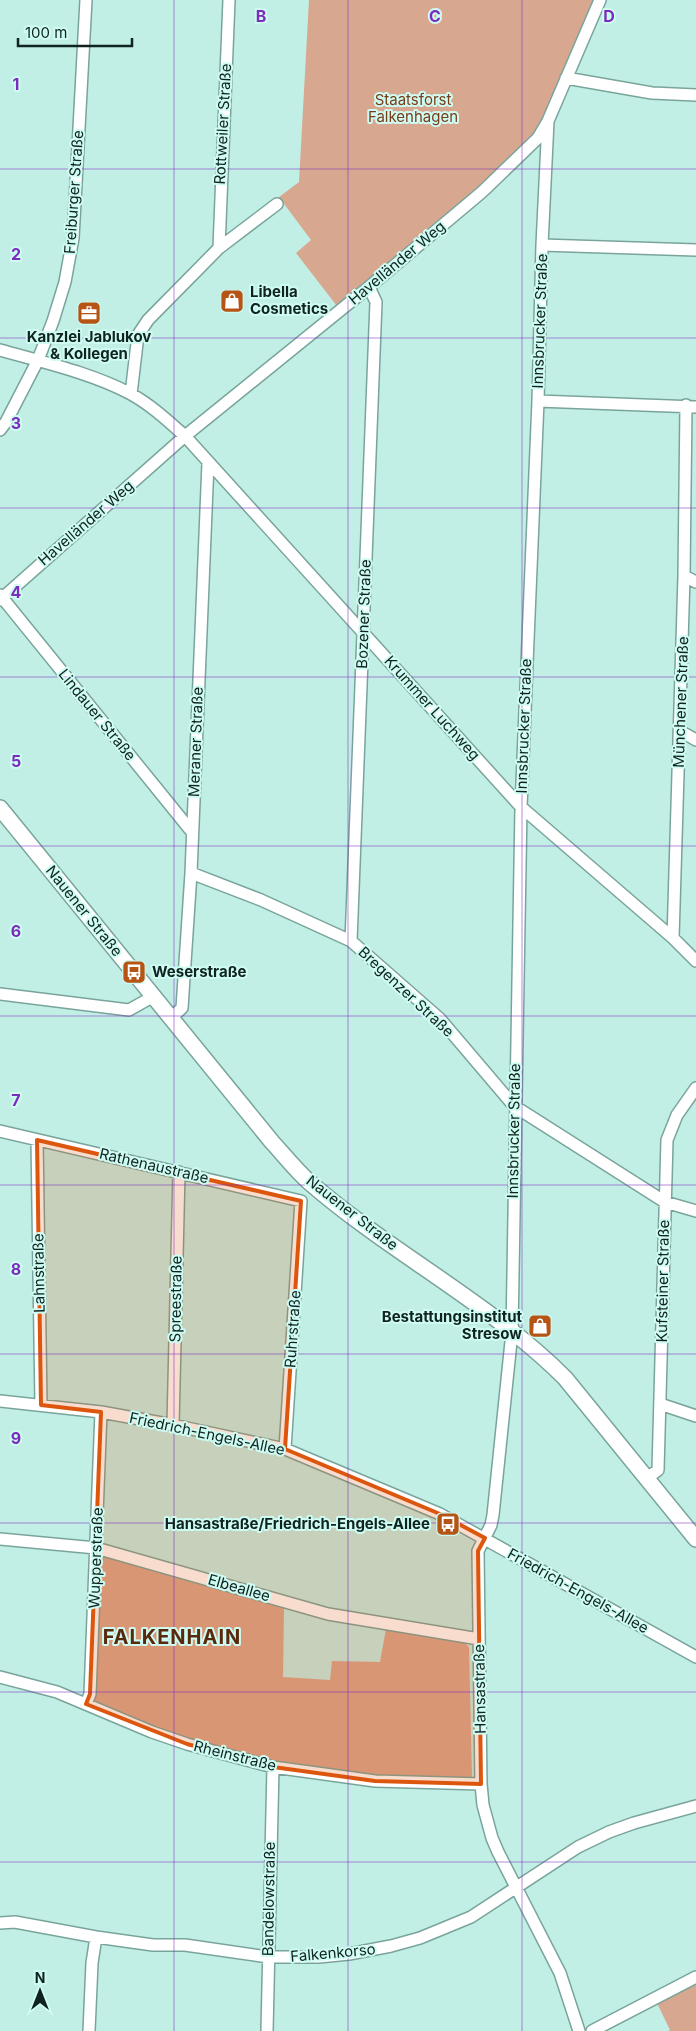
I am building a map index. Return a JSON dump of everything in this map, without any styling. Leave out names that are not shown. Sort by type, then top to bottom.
[{"type":"main road","name":"Nauener Straße","points":[[0,808],[272,1142],[308,1180],[359,1221],[512,1332],[565,1378],[696,1539]]},
{"type":"street","name":"Freiburger Straße","points":[[0,430],[38,360],[54,321],[65,282],[73,238],[86,0]]},
{"type":"street","name":"Rottweiler Straße","points":[[219,248],[229,0]]},
{"type":"street","name":"Havelländer Weg","points":[[1,598],[185,436],[369,287],[482,192],[538,138],[548,121],[600,0]]},
{"type":"street","points":[[566,78],[652,93],[696,94]]},
{"type":"street","name":"Innsbrucker Straße","points":[[512,1332],[514,1106],[521,807],[548,121]]},
{"type":"street","points":[[131,394],[138,335],[148,320],[219,248],[277,204]]},
{"type":"street","points":[[542,245],[696,250]]},
{"type":"street","name":"Bozener Straße","points":[[351,942],[376,302],[369,287]]},
{"type":"street","name":"Krummer Luchweg","points":[[0,350],[99,380],[131,394],[163,416],[185,436],[521,807],[673,938],[696,961]]},
{"type":"street","points":[[538,401],[691,406]]},
{"type":"street","name":"Münchener Straße","points":[[673,938],[691,406]]},
{"type":"street","name":"Meraner Straße","points":[[172,1017],[182,1008],[191,873],[208,462]]},
{"type":"street","points":[[684,576],[696,582]]},
{"type":"street","name":"Lindauer Straße","points":[[1,598],[192,832]]},
{"type":"street","points":[[680,731],[696,740]]},
{"type":"street","name":"Bregenzer Straße","points":[[191,873],[261,900],[351,942],[440,1019],[514,1106],[665,1202],[696,1211]]},
{"type":"street","points":[[0,994],[129,1010],[154,996]]},
{"type":"street","name":"Kufsteiner Straße","points":[[647,1478],[658,1470],[667,1140],[677,1115],[696,1088]]},
{"type":"street","name":"Rathenaustraße","points":[[0,1130],[301,1201],[301,1209]]},
{"type":"street","name":"Lahnstraße","points":[[37,1140],[41,1405]]},
{"type":"street","name":"Spreestraße","points":[[173,1425],[179,1172]]},
{"type":"street","name":"Ruhrstraße","points":[[285,1449],[301,1209]]},
{"type":"street","name":"Hansastraße","points":[[512,1332],[493,1515],[478,1551],[481,1784],[483,1805],[492,1838],[560,1974],[580,2031]]},
{"type":"street","name":"Friedrich-Engels-Allee","points":[[0,1402],[101,1412],[285,1449],[440,1514],[696,1657]]},
{"type":"street","points":[[660,1404],[696,1416]]},
{"type":"street","name":"Wupperstraße","points":[[86,1704],[90,1694],[101,1412]]},
{"type":"street","name":"Elbeallee","points":[[0,1538],[96,1548],[328,1614],[479,1639]]},
{"type":"street","name":"Rheinstraße","points":[[0,1677],[58,1692],[152,1732],[187,1744],[273,1767],[376,1781],[481,1784]]},
{"type":"street","name":"Bandelowstraße","points":[[267,2031],[273,1767]]},
{"type":"street","name":"Falkenkorso","points":[[0,1922],[15,1922],[153,1945],[185,1945],[268,1957],[319,1957],[349,1954],[420,1938],[471,1917],[578,1847],[609,1832],[634,1823],[696,1806]]},
{"type":"street","points":[[89,2031],[92,1963],[96,1937]]},
{"type":"street","points":[[592,2031],[696,1977]]},
{"type":"highlighted area","points":[[37,1140],[301,1201],[285,1449],[440,1514],[485,1538],[478,1551],[481,1784],[375,1781],[273,1767],[187,1744],[86,1704],[90,1694],[101,1412],[41,1405]]},
{"type":"green space","name":"Staatsforst Falkenhagen","points":[[309,0],[600,0],[538,138],[340,310],[296,253],[311,240],[279,197],[299,182]]},
{"type":"green space","points":[[111,1556],[284,1607],[283,1677],[330,1680],[332,1661],[380,1662],[386,1629],[463,1641],[469,1647],[472,1777],[468,1780],[376,1778],[277,1764],[188,1741],[97,1705],[94,1699],[101,1558]]},
{"type":"green space","points":[[696,1981],[696,2031],[668,2031],[670,2030],[656,2001]]},
{"type":"place","name":"Libella Cosmetics","points":[[232,301]]},
{"type":"place","name":"Kanzlei Jablukov & Kollegen","points":[[89,313]]},
{"type":"place","name":"Weserstraße","points":[[134,972]]},
{"type":"place","name":"Bestattungsinstitut Stresow","points":[[540,1326]]},
{"type":"place","name":"Hansastraße/Friedrich-Engels-Allee","points":[[448,1524]]},
{"type":"district","name":"FALKENHAIN","points":[[172,1637]]}]
